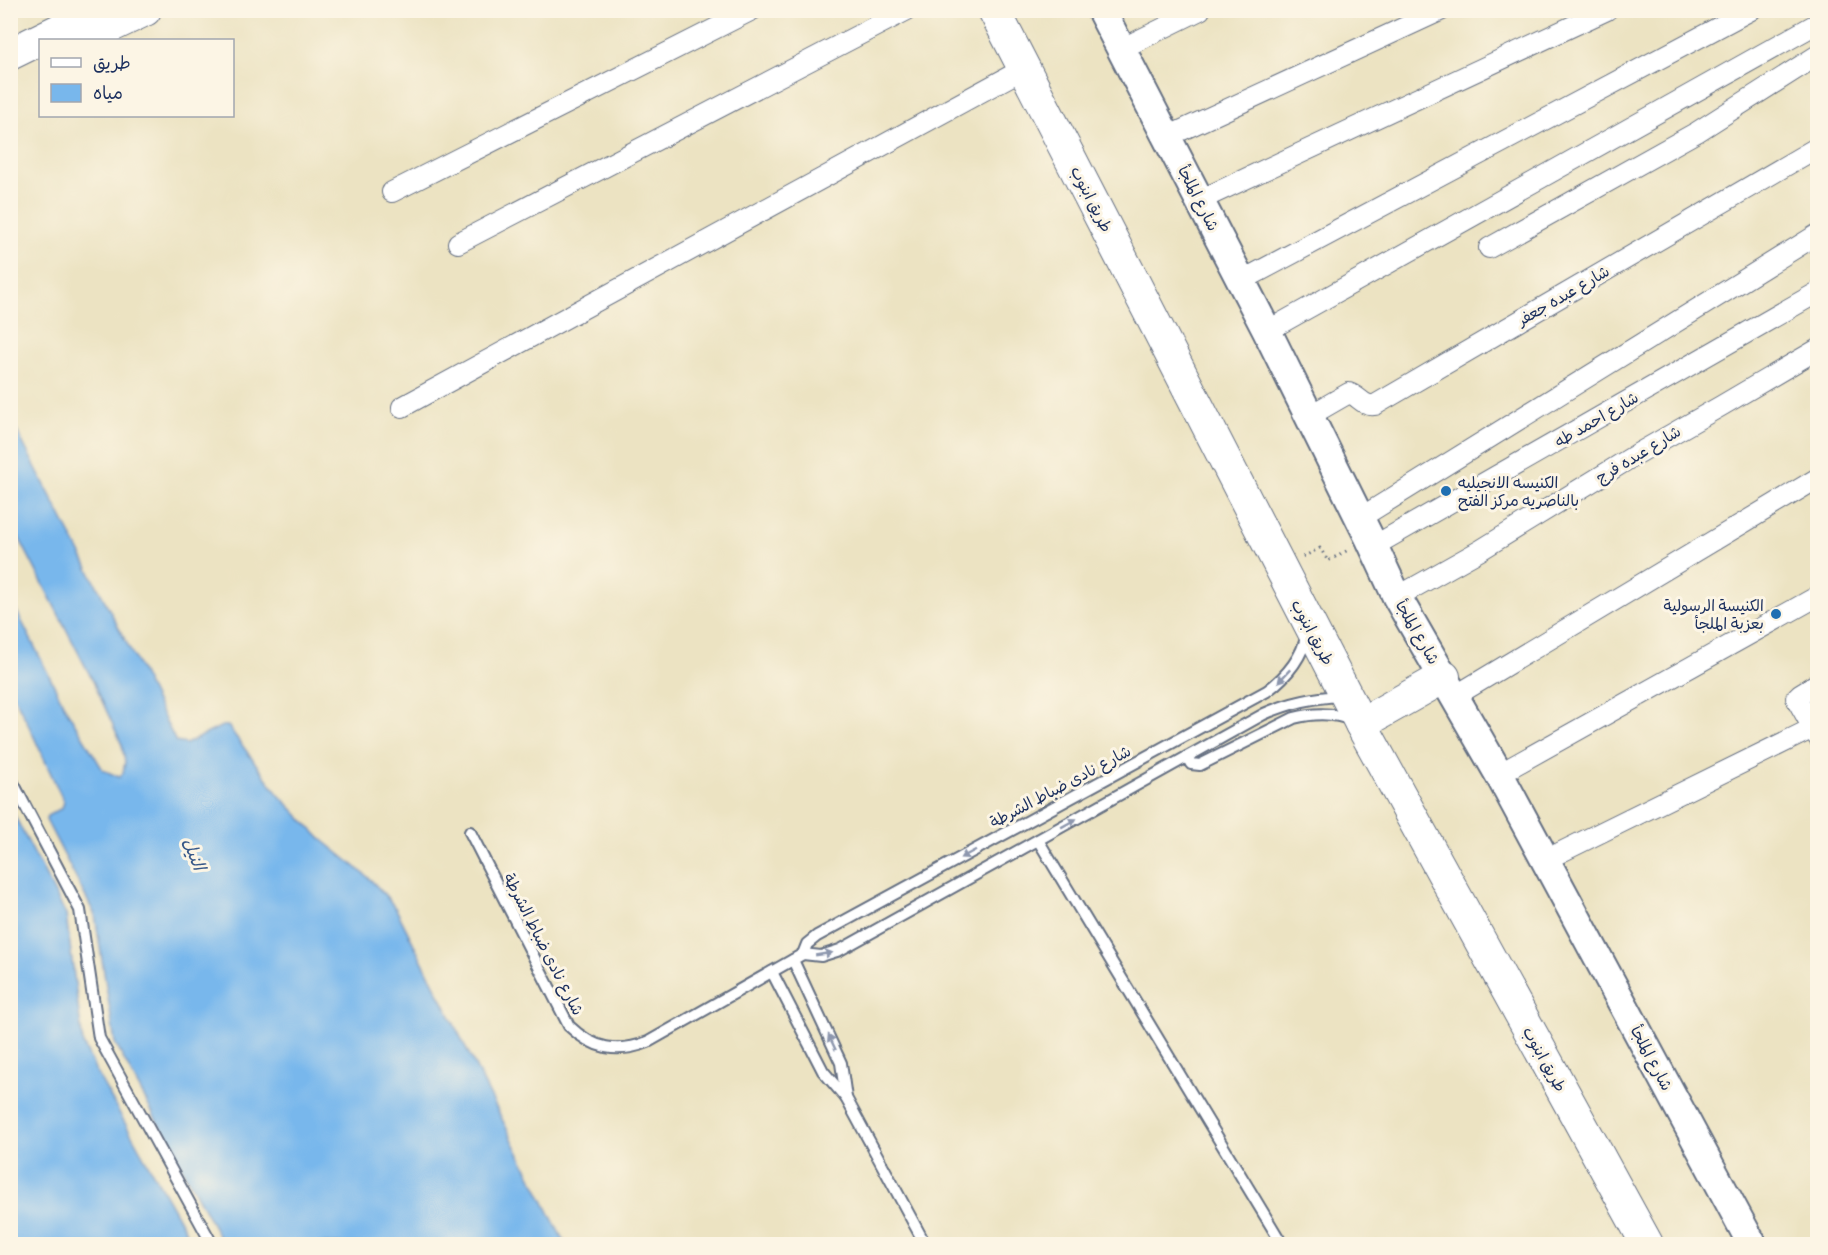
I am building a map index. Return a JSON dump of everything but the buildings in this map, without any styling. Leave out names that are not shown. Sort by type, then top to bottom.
[{"type":"main road","points":[[55,39],[100,10]]},
{"type":"main road","points":[[84,39],[145,10]]},
{"type":"main road","name":"طريق ابنوب","points":[[994,10],[1361,724],[1647,1245]]},
{"type":"main road","points":[[19,62],[39,49]]},
{"type":"main road","points":[[1361,724],[1390,708],[1444,686]]},
{"type":"street","points":[[392,192],[752,10]]},
{"type":"street","points":[[458,243],[907,10]]},
{"type":"street","name":"شارع الملجأ","points":[[1101,10],[1267,331],[1360,518],[1365,546],[1397,597],[1444,686],[1499,774],[1752,1245]]},
{"type":"street","points":[[1121,49],[1200,10]]},
{"type":"street","points":[[1167,137],[1442,10]]},
{"type":"street","points":[[1200,200],[1607,10]]},
{"type":"street","points":[[1241,281],[1751,10]]},
{"type":"street","points":[[1267,331],[1818,23]]},
{"type":"street","points":[[1490,248],[1697,132],[1818,55]]},
{"type":"street","points":[[402,406],[1025,68]]},
{"type":"street","name":"شارع عبده جعفر","points":[[1309,416],[1349,393],[1354,394],[1365,404],[1375,405],[1818,147]]},
{"type":"street","points":[[1360,518],[1818,234]]},
{"type":"street","name":"شارع احمد طه","points":[[1365,546],[1818,292]]},
{"type":"street","name":"شارع عبده فرج","points":[[1397,597],[1479,551],[1637,454],[1818,349]]},
{"type":"street","points":[[1444,686],[1818,478]]},
{"type":"street","points":[[1499,774],[1818,596]]},
{"type":"street","points":[[1545,860],[1815,732],[1796,698],[1818,683]]},
{"type":"lane","name":"شارع نادى ضباط الشرطة","points":[[470,832],[569,1026],[588,1041],[611,1048],[624,1049],[642,1044],[793,960],[803,954],[807,944],[817,936],[1267,691],[1287,674],[1301,651],[1309,625]]},
{"type":"lane","name":"شارع نادى ضباط الشرطة","points":[[803,954],[821,956],[840,950],[1264,714],[1310,699],[1347,696]]},
{"type":"lane","points":[[1186,758],[1191,764],[1200,765],[1294,718],[1307,715],[1334,715],[1361,724]]},
{"type":"lane","points":[[1220,717],[1230,734]]},
{"type":"lane","points":[[10,777],[80,910],[99,1038],[212,1245]]},
{"type":"lane","points":[[1038,840],[1282,1245]]},
{"type":"lane","points":[[793,960],[841,1063],[846,1098]]},
{"type":"lane","points":[[772,972],[823,1071],[846,1098],[925,1245]]},
{"type":"path","points":[[1280,568],[1320,548],[1328,561],[1365,546]]},
{"type":"water","name":"النيل","points":[[10,418],[176,742],[186,744],[222,726],[228,726],[278,794],[320,838],[369,878],[396,909],[565,1244],[223,1244],[115,1043],[95,915],[46,820],[47,816],[62,808],[64,802],[11,690],[11,600],[66,709],[103,770],[119,777],[123,773],[125,762],[122,745],[94,683],[11,522]]},
{"type":"water","points":[[11,809],[66,915],[83,1044],[193,1244],[11,1244]]},
{"type":"place","name":"الكنيسه الانجيليه بالناصريه مركز الفتح","points":[[1446,491]]},
{"type":"place","name":"الكنيسة الرسولية بعزبة الملجأ","points":[[1776,614]]}]
